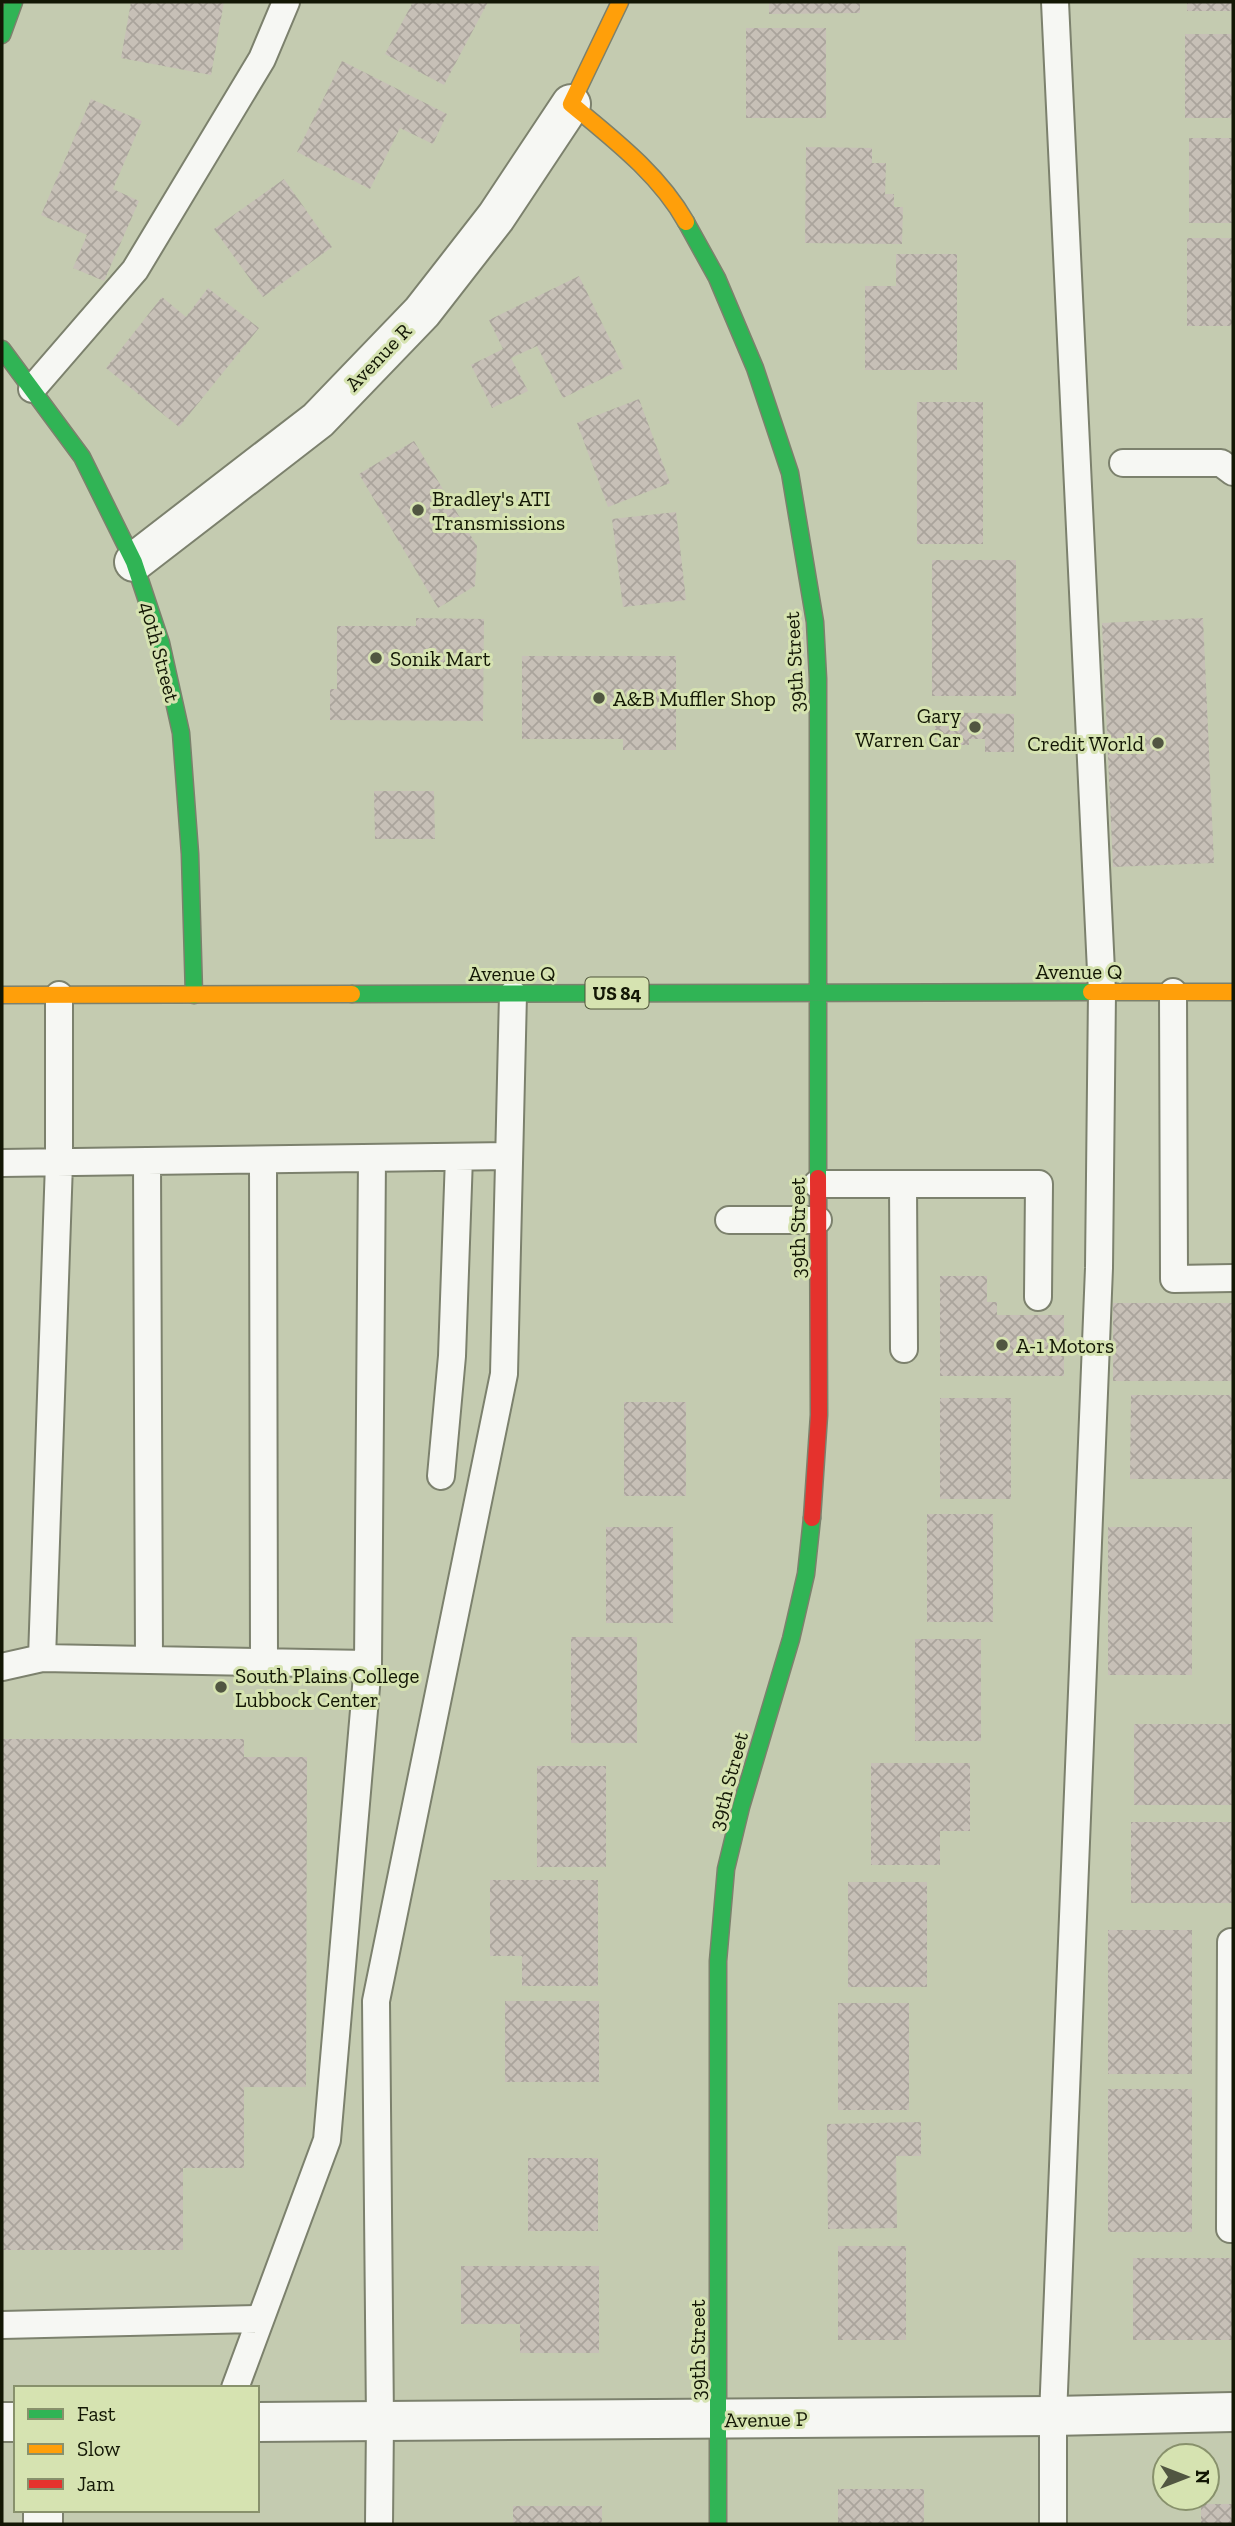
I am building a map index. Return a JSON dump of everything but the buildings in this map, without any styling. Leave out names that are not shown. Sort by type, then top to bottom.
[{"type":"main road","points":[[2,35],[10,18],[13,2]]},
{"type":"main road","points":[[571,104],[620,2]]},
{"type":"main road","name":"39th Street","points":[[571,104],[654,178],[681,214],[717,278],[751,357],[790,473],[816,634],[819,1415],[814,1503],[806,1574],[791,1639],[741,1807],[726,1869],[718,1961],[718,2524]]},
{"type":"main road","name":"40th Street","points":[[2,349],[82,457],[134,562],[161,643],[181,733],[190,854],[194,995]]},
{"type":"main road","name":"Avenue Q","points":[[2,995],[1233,992]]},
{"type":"street","name":"Avenue R","points":[[134,562],[318,420],[413,321],[496,217],[571,104]]},
{"type":"street","name":"Avenue P","points":[[259,2422],[1053,2416],[1233,2412]]},
{"type":"lane","points":[[32,389],[135,270],[261,58],[286,2]]},
{"type":"lane","points":[[1053,2524],[1053,2416],[1099,1268],[1102,992],[1055,2]]},
{"type":"lane","points":[[1123,463],[1221,463],[1233,472]]},
{"type":"lane","points":[[1173,992],[1174,1279],[1233,1278]]},
{"type":"lane","points":[[379,2524],[376,2001],[504,1374],[513,994]]},
{"type":"lane","points":[[42,1658],[59,1163],[59,995]]},
{"type":"lane","points":[[2,1163],[509,1156]]},
{"type":"lane","points":[[441,1476],[453,1356],[459,1157]]},
{"type":"lane","points":[[236,2386],[327,2140],[368,1664],[372,1158]]},
{"type":"lane","points":[[263,1160],[264,1662]]},
{"type":"lane","points":[[147,1161],[149,1660]]},
{"type":"lane","points":[[817,1184],[1039,1184],[1038,1297]]},
{"type":"lane","points":[[903,1184],[904,1349]]},
{"type":"lane","points":[[729,1220],[818,1220]]},
{"type":"lane","points":[[2,1667],[42,1658],[368,1664]]},
{"type":"lane","points":[[1233,1942],[1230,2215],[1230,2229],[1233,2229]]},
{"type":"lane","points":[[2,2325],[260,2319]]},
{"type":"traffic: fast","points":[[2,35],[14,2]]},
{"type":"traffic: fast","points":[[686,222],[717,278],[755,368],[790,473],[815,622],[818,679],[818,1178]]},
{"type":"traffic: fast","points":[[2,349],[82,457],[134,562],[161,643],[181,733],[190,854],[194,995]]},
{"type":"traffic: fast","points":[[352,994],[1091,992]]},
{"type":"traffic: fast","points":[[718,2524],[718,1961],[726,1869],[741,1807],[791,1639],[806,1574],[812,1518]]},
{"type":"traffic: slow","points":[[620,2],[571,104],[649,173],[663,188],[686,222]]},
{"type":"traffic: slow","points":[[1091,992],[1233,992]]},
{"type":"traffic: slow","points":[[2,995],[352,994]]},
{"type":"traffic: jam","points":[[812,1518],[819,1415],[818,1178]]},
{"type":"place","name":"Bradley's ATI Transmissions","points":[[418,510]]},
{"type":"place","name":"Sonik Mart","points":[[376,658]]},
{"type":"place","name":"A&B Muffler Shop","points":[[599,698]]},
{"type":"place","name":"Gary Warren Car","points":[[975,727]]},
{"type":"place","name":"Credit World","points":[[1158,743]]},
{"type":"place","name":"A-1 Motors","points":[[1002,1345]]},
{"type":"place","name":"South Plains College Lubbock Center","points":[[221,1687]]}]
